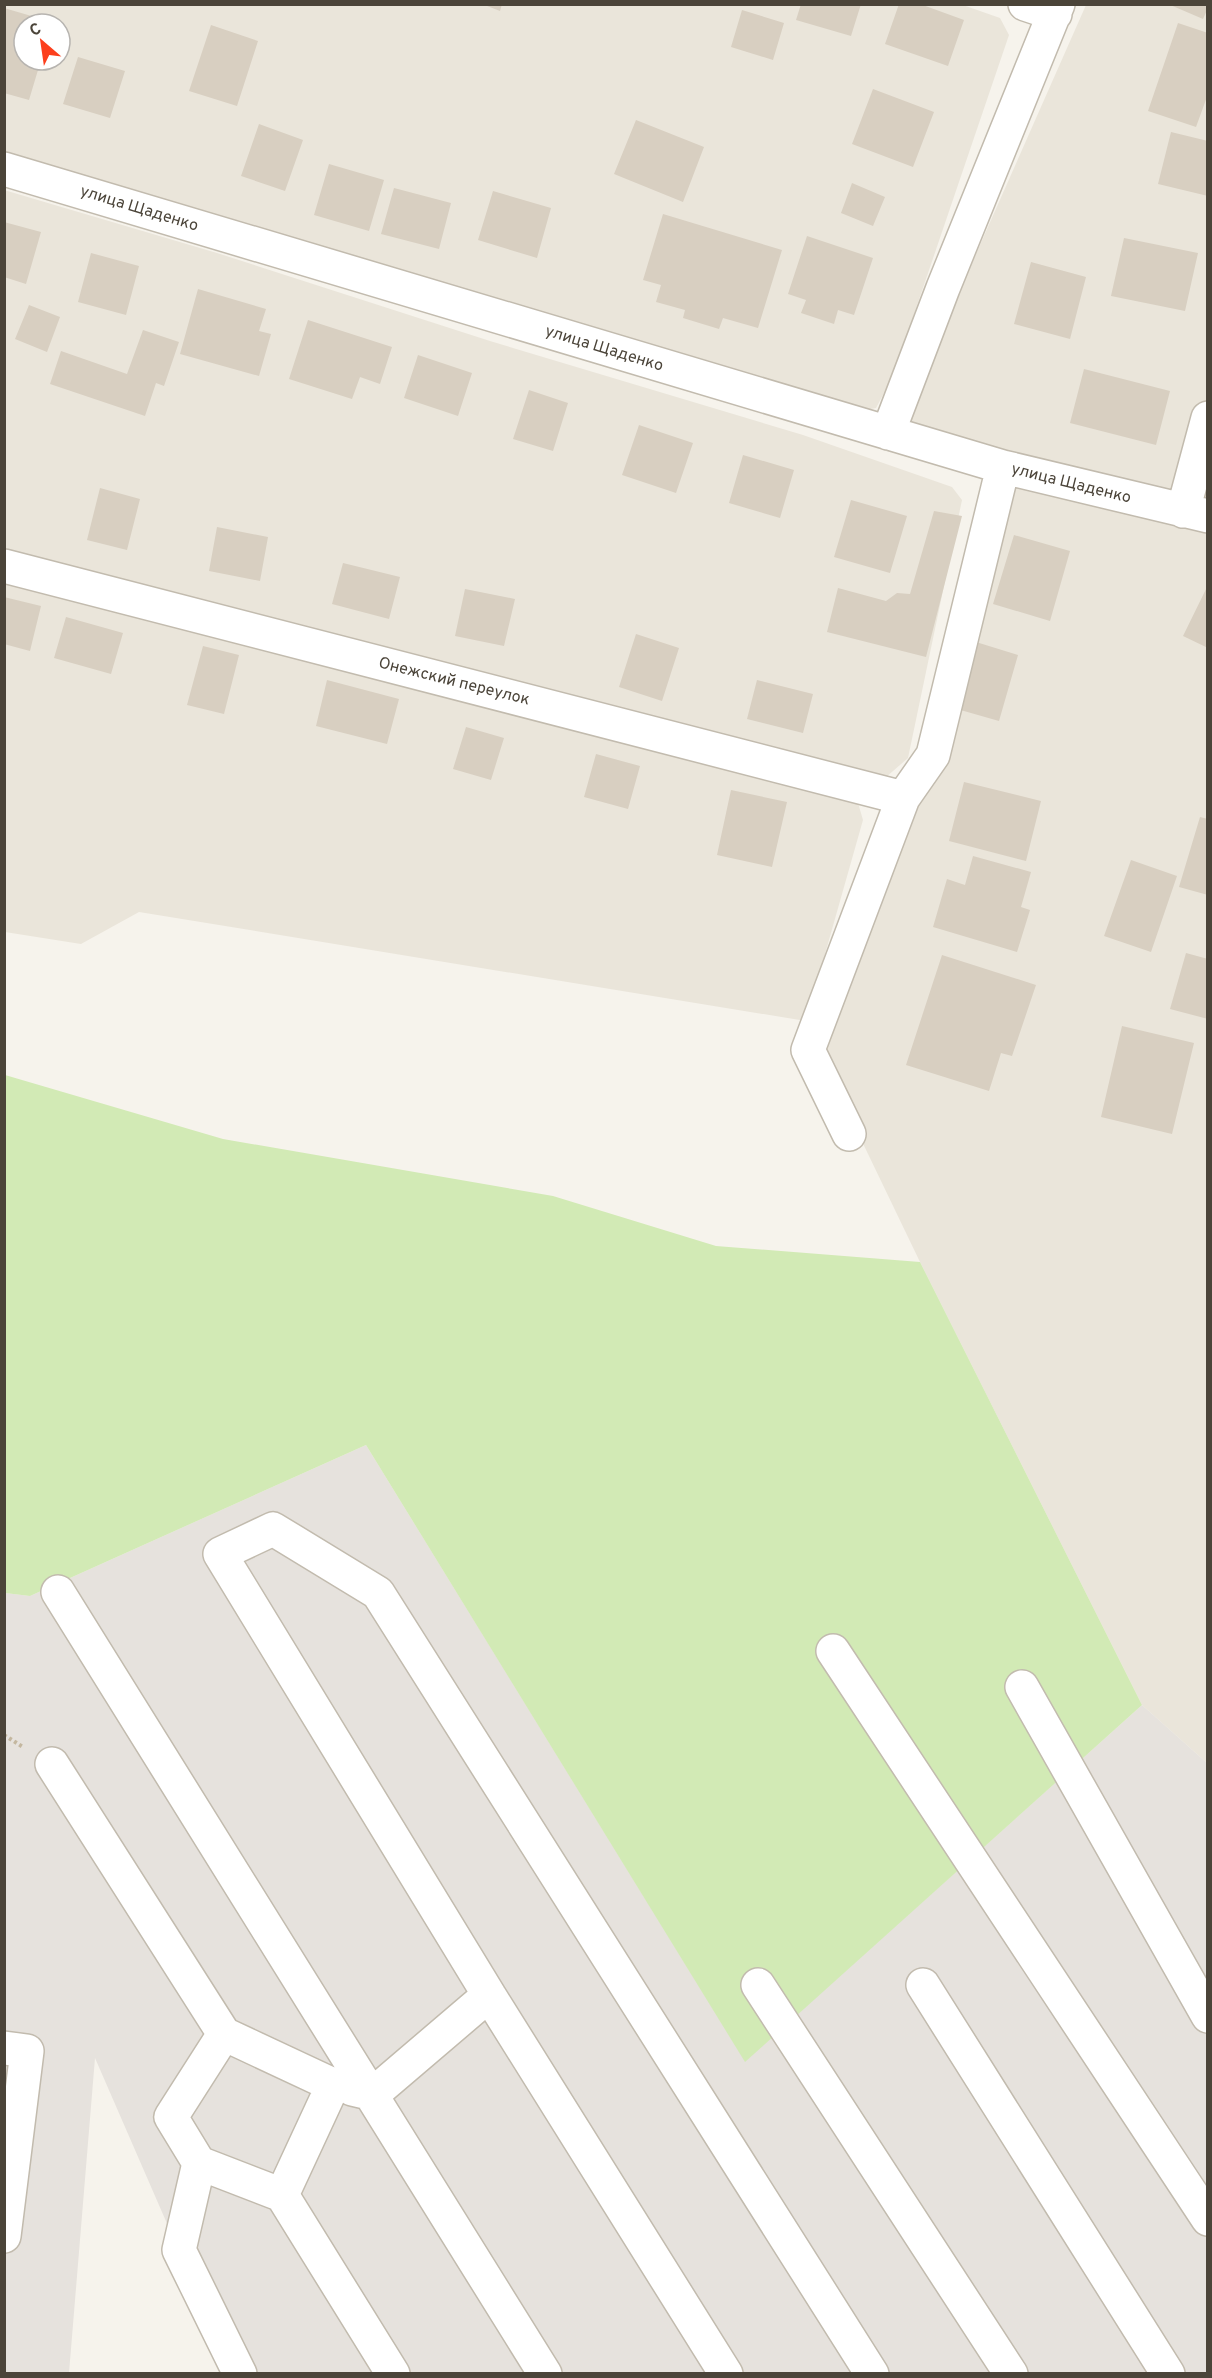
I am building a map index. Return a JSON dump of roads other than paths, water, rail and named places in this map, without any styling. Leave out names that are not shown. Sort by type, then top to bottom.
[{"type":"street","points":[[888,433],[1046,8]]},
{"type":"street","name":"улица Щаденко","points":[[4,169],[1003,467],[1195,514]]},
{"type":"street","points":[[1195,514],[1208,418]]},
{"type":"street","points":[[849,1134],[808,1050],[903,798],[933,755],[1003,467]]},
{"type":"street","name":"Онежский переулок","points":[[4,566],[903,798]]},
{"type":"street","points":[[726,2373],[489,1995],[220,1554],[273,1529],[378,1593],[872,2373]]},
{"type":"street","points":[[58,1592],[545,2373]]},
{"type":"street","points":[[833,1651],[1208,2219]]},
{"type":"street","points":[[1022,1687],[1208,2016]]},
{"type":"street","points":[[52,1764],[224,2034],[333,2085],[373,2094]]},
{"type":"street","points":[[758,1985],[1011,2373]]},
{"type":"street","points":[[923,1985],[1168,2373]]},
{"type":"street","points":[[373,2094],[489,1995]]},
{"type":"street","points":[[224,2034],[171,2117],[199,2163],[282,2195],[393,2373]]},
{"type":"street","points":[[4,2048],[27,2051],[4,2236]]},
{"type":"street","points":[[282,2195],[333,2085]]},
{"type":"street","points":[[199,2163],[178,2250],[240,2373]]}]
